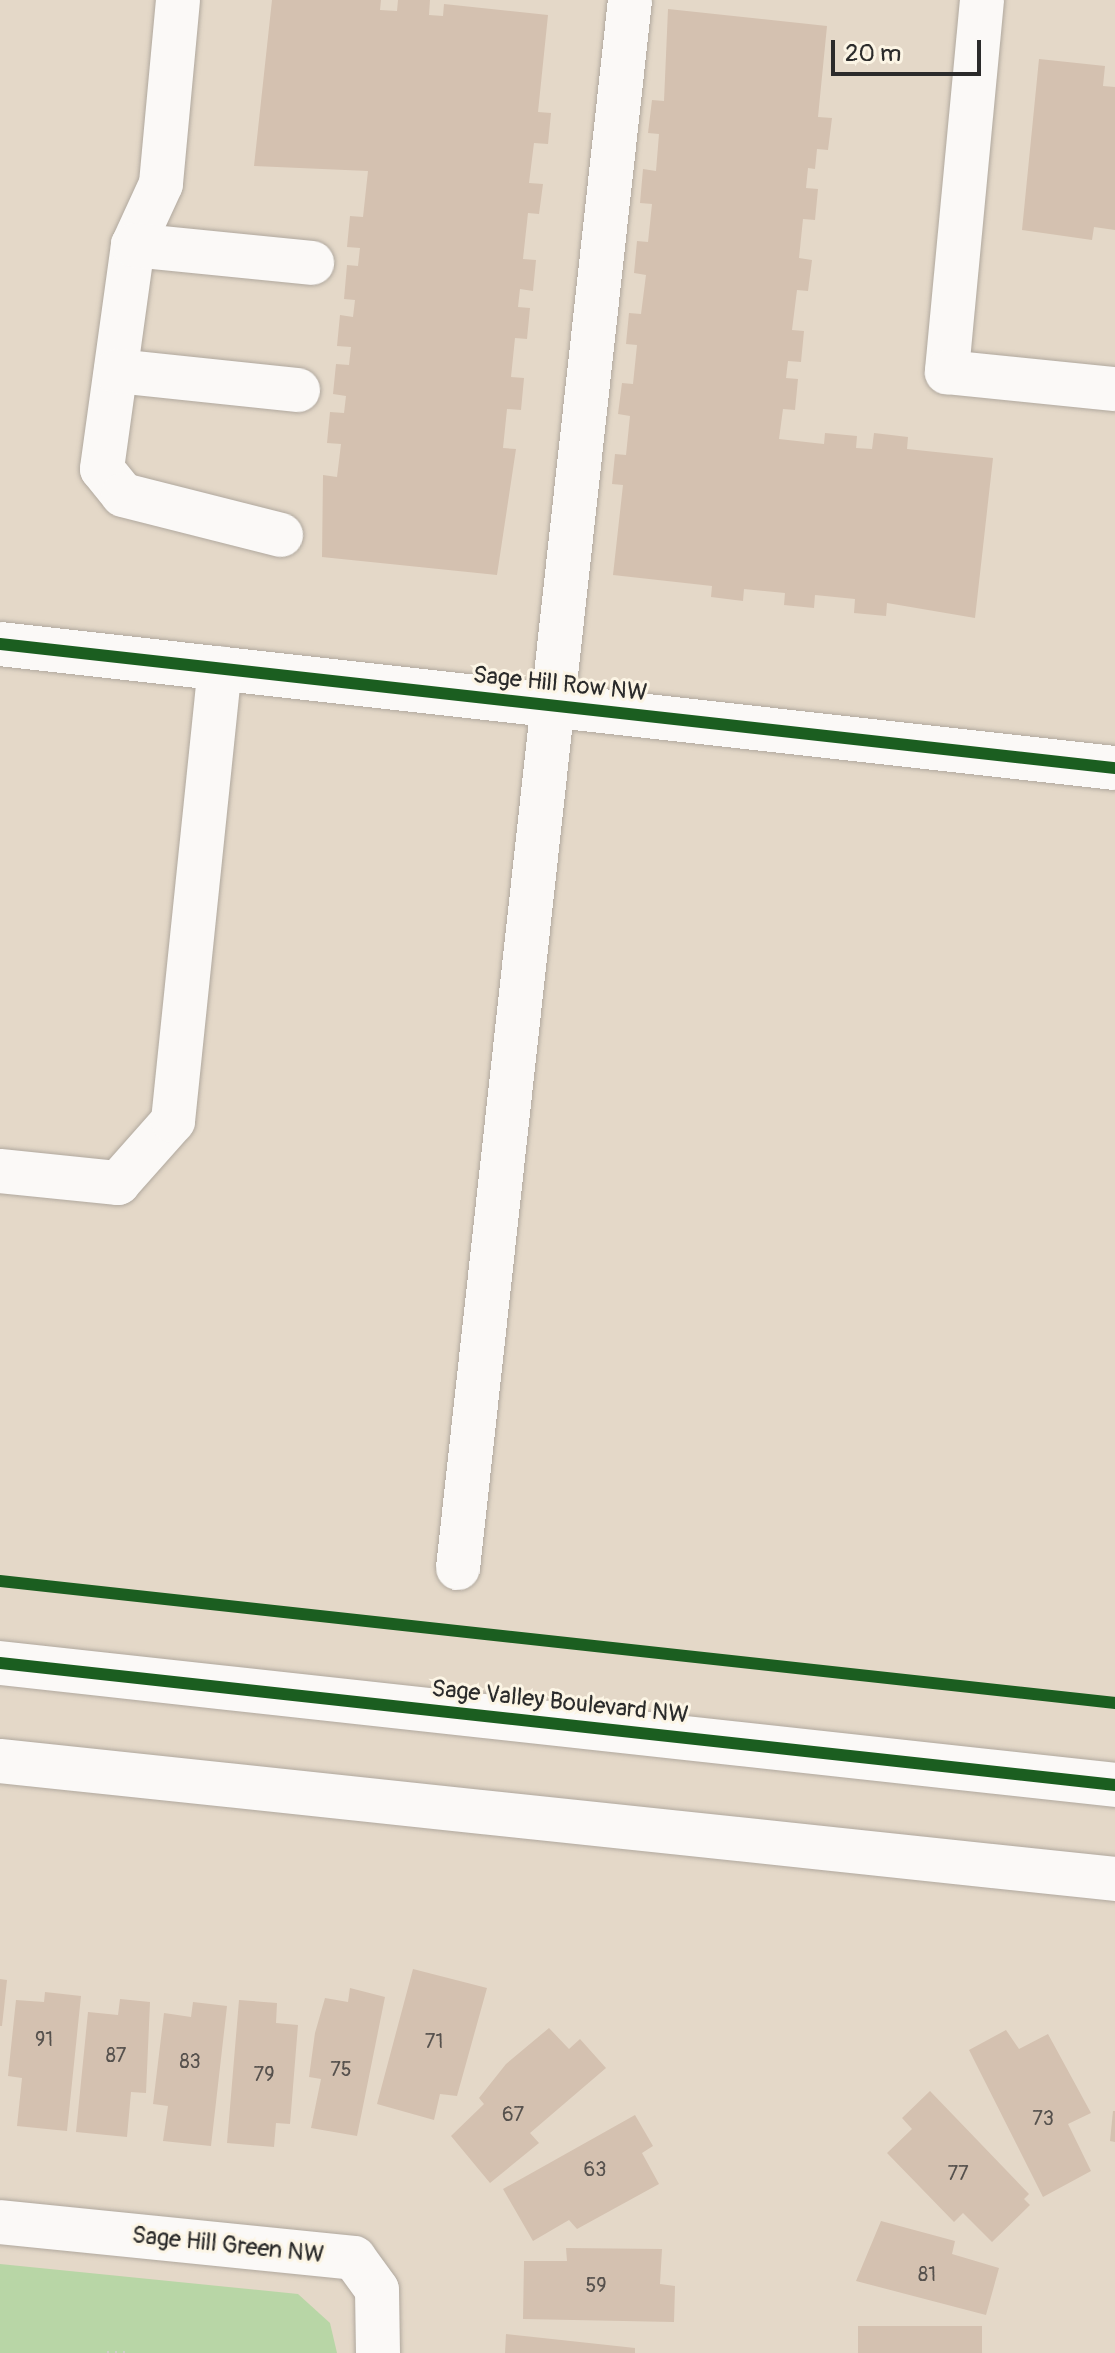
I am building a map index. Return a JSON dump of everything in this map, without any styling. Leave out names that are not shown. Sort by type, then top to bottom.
[{"type":"street","points":[[178,0],[161,184],[133,245],[102,469],[123,495],[281,535]]},
{"type":"street","points":[[458,1568],[630,0]]},
{"type":"street","points":[[982,0],[947,372],[1115,389]]},
{"type":"street","points":[[133,245],[312,263]]},
{"type":"street","points":[[116,371],[298,390]]},
{"type":"street","name":"Sage Hill Row NW","points":[[0,644],[1115,768]]},
{"type":"street","points":[[0,1171],[118,1183],[173,1121],[220,668]]},
{"type":"street","name":"Sage Valley Boulevard NW","points":[[0,1663],[1115,1785]]},
{"type":"street","points":[[0,1761],[1115,1879]]},
{"type":"street","name":"Sage Hill Green NW","points":[[0,2222],[354,2258],[377,2290],[378,2353]]},
{"type":"path","points":[[107,2353],[130,2353]]},
{"type":"green space","points":[[0,2264],[298,2294],[330,2323],[337,2353],[0,2353]]},
{"type":"building","points":[[272,0],[381,0],[380,10],[397,11],[398,0],[430,0],[429,15],[443,16],[444,4],[548,15],[538,112],[551,113],[548,144],[534,143],[529,183],[543,184],[539,214],[528,213],[523,259],[536,260],[533,291],[520,289],[518,307],[530,308],[527,339],[515,338],[511,377],[524,378],[521,410],[507,409],[503,448],[516,449],[497,575],[322,557],[323,475],[337,477],[341,444],[327,443],[330,412],[344,413],[346,396],[333,394],[336,364],[349,365],[351,347],[337,346],[340,315],[353,317],[355,300],[344,299],[347,265],[358,266],[360,248],[347,247],[350,216],[363,217],[368,171],[254,166]]},
{"type":"building","points":[[668,9],[827,26],[818,117],[832,118],[828,150],[817,149],[815,169],[808,168],[806,188],[818,189],[815,220],[803,219],[799,258],[812,260],[808,291],[797,290],[792,330],[804,331],[801,362],[788,361],[786,378],[798,379],[795,410],[783,409],[779,439],[824,444],[825,433],[857,436],[856,448],[872,449],[874,433],[908,437],[907,449],[993,458],[975,618],[887,603],[886,616],[854,613],[855,599],[815,595],[814,608],[784,605],[785,593],[744,589],[743,601],[711,597],[712,586],[613,575],[623,485],[612,484],[615,454],[626,455],[630,416],[618,414],[622,383],[633,384],[637,345],[626,344],[629,313],[641,314],[646,275],[634,273],[637,241],[648,242],[652,204],[640,203],[643,169],[656,171],[659,134],[648,133],[652,100],[664,101]]},
{"type":"building","points":[[1039,59],[1105,66],[1103,86],[1115,87],[1115,230],[1094,227],[1092,240],[1022,230]]},
{"type":"building","points":[[413,1969],[487,1988],[457,2096],[440,2094],[434,2120],[377,2104]]},
{"type":"building","points":[[0,1979],[7,1980],[2,2026],[0,2026]]},
{"type":"building","points":[[350,1988],[385,1997],[357,2136],[311,2128],[321,2079],[309,2077],[315,2033],[325,1998],[348,2002]]},
{"type":"building","points":[[45,1992],[81,1996],[67,2131],[17,2126],[22,2078],[8,2076],[16,2000],[44,2002]]},
{"type":"building","points":[[120,1999],[150,2002],[146,2093],[131,2092],[127,2137],[76,2132],[88,2012],[118,2015]]},
{"type":"building","points":[[239,2000],[277,2003],[276,2023],[298,2025],[290,2124],[276,2123],[274,2147],[227,2143]]},
{"type":"building","points":[[193,2002],[227,2006],[211,2146],[163,2141],[168,2106],[153,2104],[164,2013],[191,2017]]},
{"type":"building","points":[[549,2028],[569,2049],[580,2039],[606,2068],[530,2133],[539,2143],[490,2183],[451,2136],[484,2104],[479,2098],[506,2064]]},
{"type":"building","points":[[1006,2030],[1019,2049],[1048,2034],[1091,2113],[1068,2124],[1091,2171],[1043,2197],[969,2050]]},
{"type":"building","points":[[930,2091],[1029,2194],[1024,2199],[1030,2205],[992,2242],[963,2213],[954,2222],[887,2153],[912,2129],[902,2118]]},
{"type":"building","points":[[1115,2111],[1115,2142],[1110,2141]]},
{"type":"building","points":[[635,2115],[653,2146],[642,2153],[659,2184],[577,2229],[569,2220],[533,2241],[503,2189]]},
{"type":"building","points":[[881,2221],[955,2241],[952,2254],[999,2268],[986,2315],[856,2281]]},
{"type":"building","points":[[566,2248],[662,2249],[660,2284],[675,2286],[674,2322],[523,2319],[524,2261],[567,2261]]},
{"type":"building","points":[[858,2326],[982,2326],[982,2353],[858,2353]]},
{"type":"building","points":[[506,2334],[635,2348],[635,2353],[505,2353]]},
{"type":"cycle path","points":[[0,644],[1115,768]]},
{"type":"cycle path","points":[[0,1581],[1115,1703]]},
{"type":"cycle path","points":[[0,1663],[1115,1785]]}]
